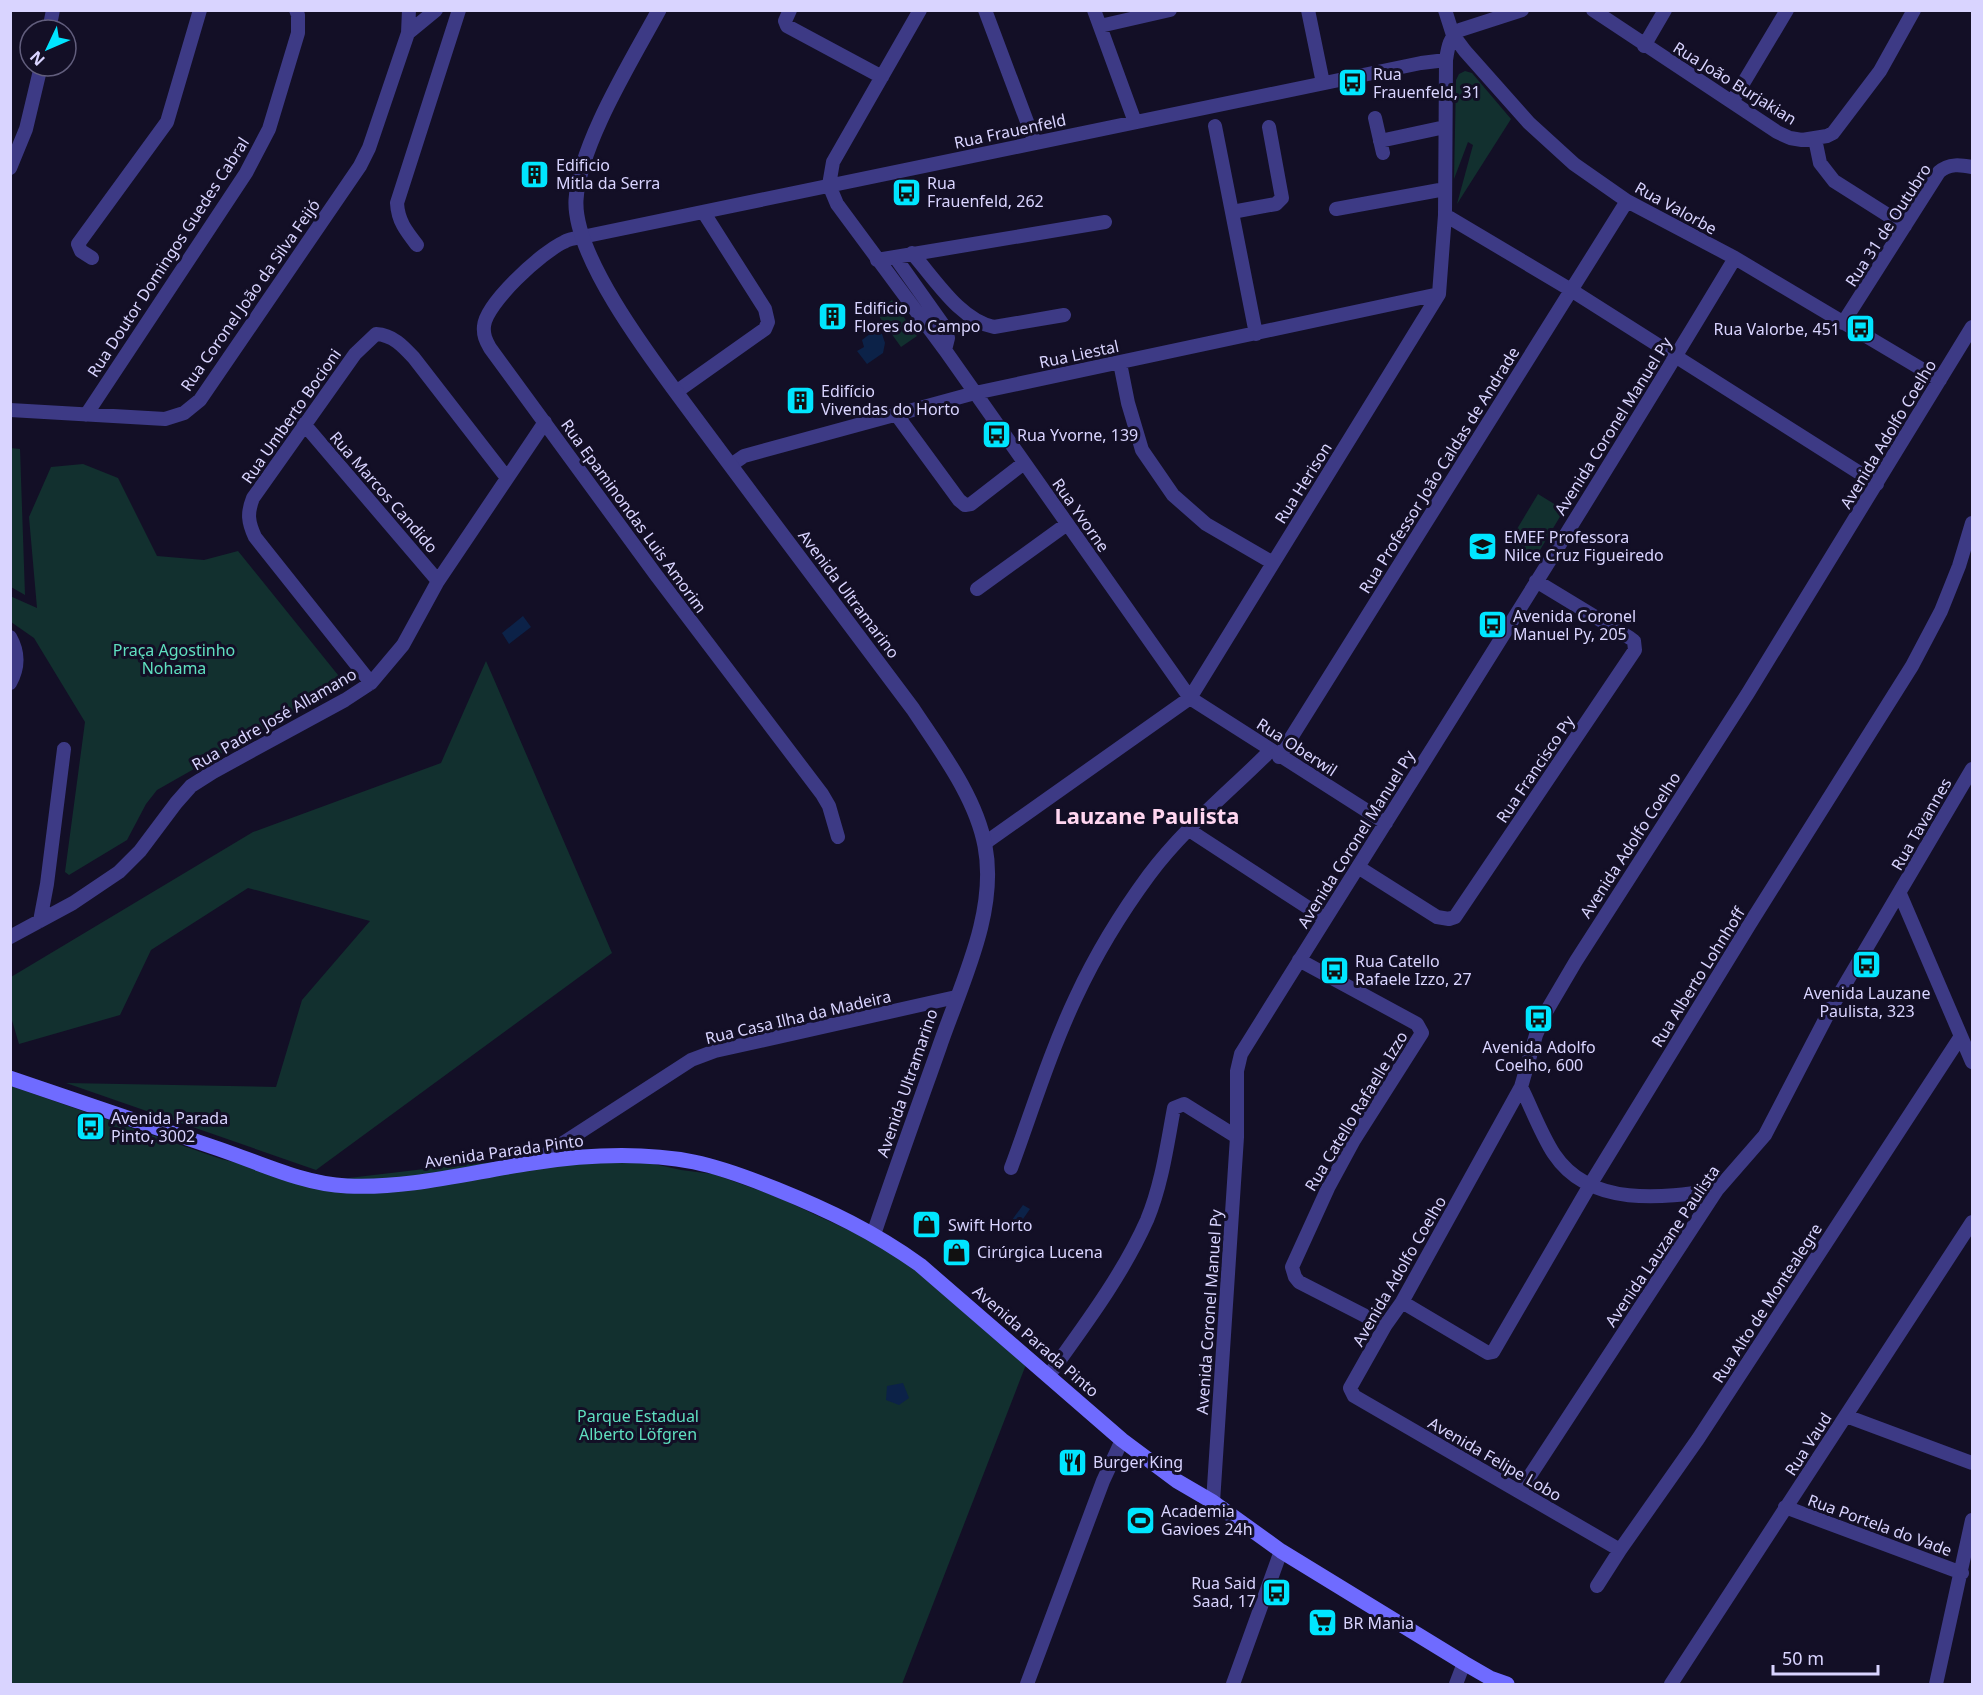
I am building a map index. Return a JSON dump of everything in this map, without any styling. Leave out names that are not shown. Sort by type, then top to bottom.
[{"type":"main road","name":"Avenida Parada Pinto","points":[[10,1078],[285,1173],[346,1186],[403,1184],[455,1178],[532,1163],[599,1156],[662,1158],[692,1162],[751,1179],[874,1233],[920,1265],[1122,1440],[1177,1481],[1213,1502],[1281,1551],[1464,1663],[1490,1678],[1507,1684]]},
{"type":"street","points":[[92,258],[81,251],[78,244],[167,122],[200,10]]},
{"type":"street","name":"Rua Doutor Domingos Guedes Cabral","points":[[86,415],[246,173],[258,151],[269,129],[298,33],[296,10]]},
{"type":"street","name":"Rua Coronel João da Silva Feijó","points":[[10,410],[165,419],[184,413],[200,400],[360,166],[369,148],[408,33],[409,10]]},
{"type":"street","points":[[408,33],[436,10]]},
{"type":"street","points":[[417,246],[402,225],[398,215],[398,203],[459,10]]},
{"type":"street","name":"Avenida Ultramarino","points":[[659,10],[596,132],[579,176],[577,217],[582,237],[593,263],[619,308],[676,392],[913,710],[954,770],[971,805],[985,843],[988,870],[983,914],[974,950],[874,1233]]},
{"type":"street","points":[[790,10],[785,21],[787,26],[882,77]]},
{"type":"street","points":[[829,185],[831,168],[837,153],[920,10]]},
{"type":"street","points":[[985,10],[1035,143]]},
{"type":"street","points":[[1094,10],[1135,122]]},
{"type":"street","points":[[1100,26],[1170,10]]},
{"type":"street","points":[[1308,10],[1323,83]]},
{"type":"street","name":"Rua Valorbe","points":[[1445,10],[1453,35],[1486,75],[1547,141],[1574,164],[1627,201],[1735,258],[1940,380]]},
{"type":"street","points":[[1453,35],[1522,10]]},
{"type":"street","name":"Rua João Burjakian","points":[[1593,10],[1790,138],[1815,139]]},
{"type":"street","points":[[1644,45],[1665,10]]},
{"type":"street","points":[[1732,102],[1787,10]]},
{"type":"street","points":[[1905,226],[1834,182],[1820,163],[1815,139],[1827,136],[1838,128],[1880,71],[1914,10]]},
{"type":"street","name":"Rua Herison","points":[[985,843],[1190,698],[1439,294],[1445,189],[1446,60],[1449,42],[1453,35]]},
{"type":"street","name":"Rua Frauenfeld","points":[[582,237],[1323,83],[1446,60]]},
{"type":"street","points":[[10,168],[26,129],[37,78]]},
{"type":"street","points":[[1375,118],[1381,147],[1445,127]]},
{"type":"street","points":[[1215,126],[1256,334]]},
{"type":"street","points":[[1232,212],[1276,204],[1282,198],[1269,127]]},
{"type":"street","name":"Rua 31 de Outubro","points":[[1844,323],[1943,168],[1959,165],[1972,167]]},
{"type":"street","name":"Rua Yvorne","points":[[829,185],[837,204],[945,350],[1190,698]]},
{"type":"street","points":[[1336,210],[1445,189]]},
{"type":"street","name":"Rua Professor João Caldas de Andrade","points":[[1011,1168],[1059,1036],[1085,979],[1122,914],[1150,874],[1189,830],[1275,754],[1627,201]]},
{"type":"street","points":[[676,392],[765,329],[769,318],[704,213]]},
{"type":"street","points":[[1444,215],[1571,290],[1877,484]]},
{"type":"street","points":[[877,260],[1105,222]]},
{"type":"street","name":"Rua Epaminondas Luis Amorim","points":[[582,237],[564,242],[540,258],[518,278],[490,309],[484,326],[484,336],[490,348],[663,584],[822,794],[829,806],[838,837]]},
{"type":"street","points":[[912,253],[959,308],[974,321],[994,327],[1064,315]]},
{"type":"street","name":"Rua Yvorne","points":[[895,257],[944,326],[948,338],[945,350]]},
{"type":"street","name":"Avenida Coronel Manuel Py","points":[[1213,1502],[1237,1137],[1237,1071],[1241,1054],[1324,918],[1386,824],[1735,258]]},
{"type":"street","name":"Rua Liestal","points":[[731,465],[744,456],[975,393],[1439,294]]},
{"type":"street","name":"Avenida Adolfo Coelho","points":[[1354,1396],[1350,1392],[1351,1385],[1385,1326],[1402,1302],[1521,1088],[1536,1035],[1546,1012],[1576,961],[1748,693],[1972,327]]},
{"type":"street","name":"Rua Umberto Bocioni","points":[[371,683],[255,537],[249,525],[248,511],[253,498],[361,347],[376,334],[387,334],[399,342],[414,358],[507,478]]},
{"type":"street","points":[[1120,363],[1128,403],[1142,450],[1173,495],[1206,524],[1273,563]]},
{"type":"street","points":[[896,414],[965,505],[971,504],[1024,463]]},
{"type":"street","name":"Rua Padre José Allamano","points":[[10,937],[103,885],[119,872],[140,850],[191,786],[345,700],[371,683],[403,645],[438,581],[545,422]]},
{"type":"street","name":"Rua Marcos Candido","points":[[304,424],[438,581]]},
{"type":"street","name":"Rua Alberto Lohnhoff","points":[[1402,1302],[1491,1353],[1590,1185],[1751,922],[1912,666],[1941,611],[1959,566],[1972,523]]},
{"type":"street","points":[[977,590],[1067,524]]},
{"type":"street","name":"Rua Francisco Py","points":[[1358,867],[1437,917],[1449,919],[1455,917],[1635,650],[1634,640],[1536,581]]},
{"type":"street","points":[[10,637],[18,653],[15,673],[10,683]]},
{"type":"street","name":"Rua Oberwil","points":[[1190,698],[1386,824]]},
{"type":"street","points":[[40,921],[47,884],[64,749]]},
{"type":"street","name":"Rua Tavannes","points":[[1972,769],[1900,894],[1966,1041],[1972,1062]]},
{"type":"street","points":[[1189,830],[1324,918]]},
{"type":"street","name":"Avenida Lauzane Paulista","points":[[1520,1491],[1717,1190],[1765,1134],[1830,1010],[1900,894]]},
{"type":"street","name":"Rua Catello Rafaelle Izzo","points":[[1299,960],[1417,1024],[1422,1034],[1354,1140],[1328,1188],[1292,1268],[1299,1282],[1385,1326]]},
{"type":"street","name":"Rua Casa Ilha da Madeira","points":[[532,1163],[668,1074],[699,1057],[715,1051],[957,997]]},
{"type":"street","name":"Rua Alto de Montealegre","points":[[1597,1586],[1966,1041]]},
{"type":"street","points":[[1521,1088],[1555,1155],[1566,1169],[1590,1185],[1637,1197],[1667,1197],[1717,1190]]},
{"type":"street","points":[[1048,1375],[1105,1295],[1147,1219],[1162,1172],[1174,1108],[1184,1104],[1237,1137]]},
{"type":"street","name":"Rua Vaud","points":[[1671,1684],[1972,1222]]},
{"type":"street","name":"Avenida Felipe Lobo","points":[[1354,1396],[1620,1550]]},
{"type":"street","points":[[1845,1416],[1972,1463]]},
{"type":"street","points":[[1027,1684],[1103,1481],[1122,1440]]},
{"type":"street","name":"Rua Portela do Vade","points":[[1785,1508],[1962,1573]]},
{"type":"street","points":[[1936,1684],[1972,1520]]},
{"type":"street","points":[[1233,1684],[1281,1551]]},
{"type":"street","points":[[1456,1684],[1464,1663]]},
{"type":"green space","points":[[1465,71],[1472,73],[1511,119],[1457,204],[1473,145],[1468,142],[1454,179],[1456,80],[1459,74]]},
{"type":"green space","points":[[892,300],[917,336],[901,347],[876,312]]},
{"type":"green space","points":[[10,448],[20,449],[25,595],[11,587]]},
{"type":"green space","name":"Praça Agostinho Nohama","points":[[83,464],[118,478],[157,556],[204,560],[238,551],[338,675],[335,680],[340,686],[157,790],[146,804],[127,840],[69,875],[65,872],[85,722],[34,638],[11,622],[10,596],[37,608],[29,517],[51,467]]},
{"type":"green space","points":[[1538,494],[1564,510],[1534,560],[1508,544]]},
{"type":"green space","points":[[486,661],[612,953],[316,1170],[66,1083],[276,1087],[302,1000],[370,921],[248,888],[151,950],[120,1015],[19,1044],[11,1017],[11,977],[253,832],[441,763]]},
{"type":"green space","name":"Parque Estadual Alberto Löfgren","points":[[11,1086],[221,1159],[315,1182],[475,1163],[627,1158],[681,1170],[713,1174],[775,1196],[872,1241],[912,1267],[1027,1362],[902,1684],[11,1684]]},
{"type":"water","points":[[875,330],[882,334],[885,343],[883,353],[867,364],[857,351],[864,347],[862,340]]},
{"type":"water","points":[[523,616],[531,627],[509,644],[502,633]]},
{"type":"water","points":[[1023,1205],[1030,1209],[1016,1229],[1009,1224]]},
{"type":"water","points":[[903,1383],[909,1398],[899,1405],[886,1400],[887,1386]]},
{"type":"place","name":"Rua Frauenfeld, 31","points":[[1352,83]]},
{"type":"place","name":"Edificio Mitla da Serra","points":[[535,174]]},
{"type":"place","name":"Rua Frauenfeld, 262","points":[[906,192]]},
{"type":"place","name":"Edificio Flores do Campo","points":[[833,317]]},
{"type":"place","name":"Rua Valorbe, 451","points":[[1861,329]]},
{"type":"place","name":"Edifício Vivendas do Horto","points":[[800,400]]},
{"type":"place","name":"Rua Yvorne, 139","points":[[996,435]]},
{"type":"place","name":"EMEF Professora Nilce Cruz Figueiredo","points":[[1483,546]]},
{"type":"place","name":"Avenida Coronel Manuel Py, 205","points":[[1492,625]]},
{"type":"place","name":"Avenida Lauzane Paulista, 323","points":[[1867,965]]},
{"type":"place","name":"Rua Catello Rafaele Izzo, 27","points":[[1334,970]]},
{"type":"place","name":"Avenida Adolfo Coelho, 600","points":[[1539,1019]]},
{"type":"place","name":"Avenida Parada Pinto, 3002","points":[[90,1127]]},
{"type":"place","name":"Swift Horto","points":[[927,1225]]},
{"type":"place","name":"Cirúrgica Lucena","points":[[956,1252]]},
{"type":"place","name":"Burger King","points":[[1072,1462]]},
{"type":"place","name":"Academia Gavioes 24h","points":[[1140,1520]]},
{"type":"place","name":"Rua Said Saad, 17","points":[[1277,1592]]},
{"type":"place","name":"BR Mania","points":[[1322,1623]]},
{"type":"district","name":"Lauzane Paulista","points":[[1147,816]]}]
